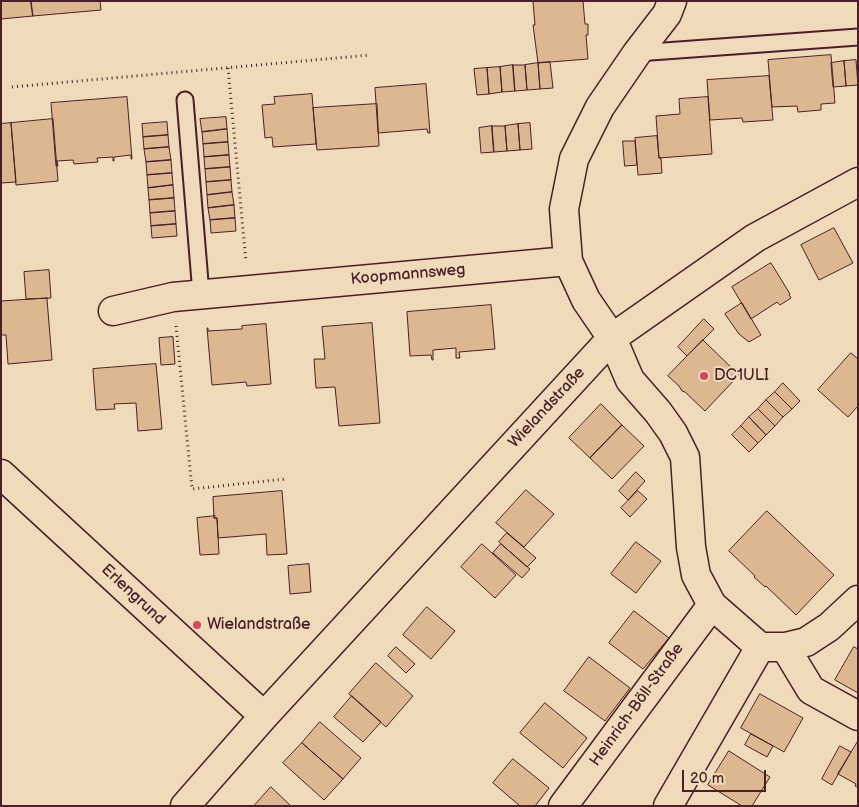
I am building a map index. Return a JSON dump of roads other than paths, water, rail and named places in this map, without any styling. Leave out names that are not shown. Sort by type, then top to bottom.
[{"type":"street","points":[[672,1],[667,14],[637,53],[600,107],[574,159],[564,209],[568,261],[586,300],[612,338],[630,380],[674,433],[685,456],[691,547],[696,575],[712,605],[772,647],[811,690],[858,716]]},
{"type":"street","name":"Wielandstraße","points":[[185,806],[264,716],[612,338],[754,238],[858,182]]},
{"type":"street","name":"Koopmannsweg","points":[[112,311],[173,296],[568,261]]},
{"type":"street","name":"Erlengrund","points":[[1,474],[264,716]]},
{"type":"street","points":[[668,806],[772,647],[806,642],[830,627],[858,600]]},
{"type":"street","name":"Heinrich-Böll-Straße","points":[[563,806],[712,605]]},
{"type":"lane","points":[[637,53],[858,38]]},
{"type":"lane","points":[[185,100],[201,294]]},
{"type":"place","name":"DC1ULI","points":[[704,376]]},
{"type":"place","name":"Wielandstraße","points":[[197,625]]}]
